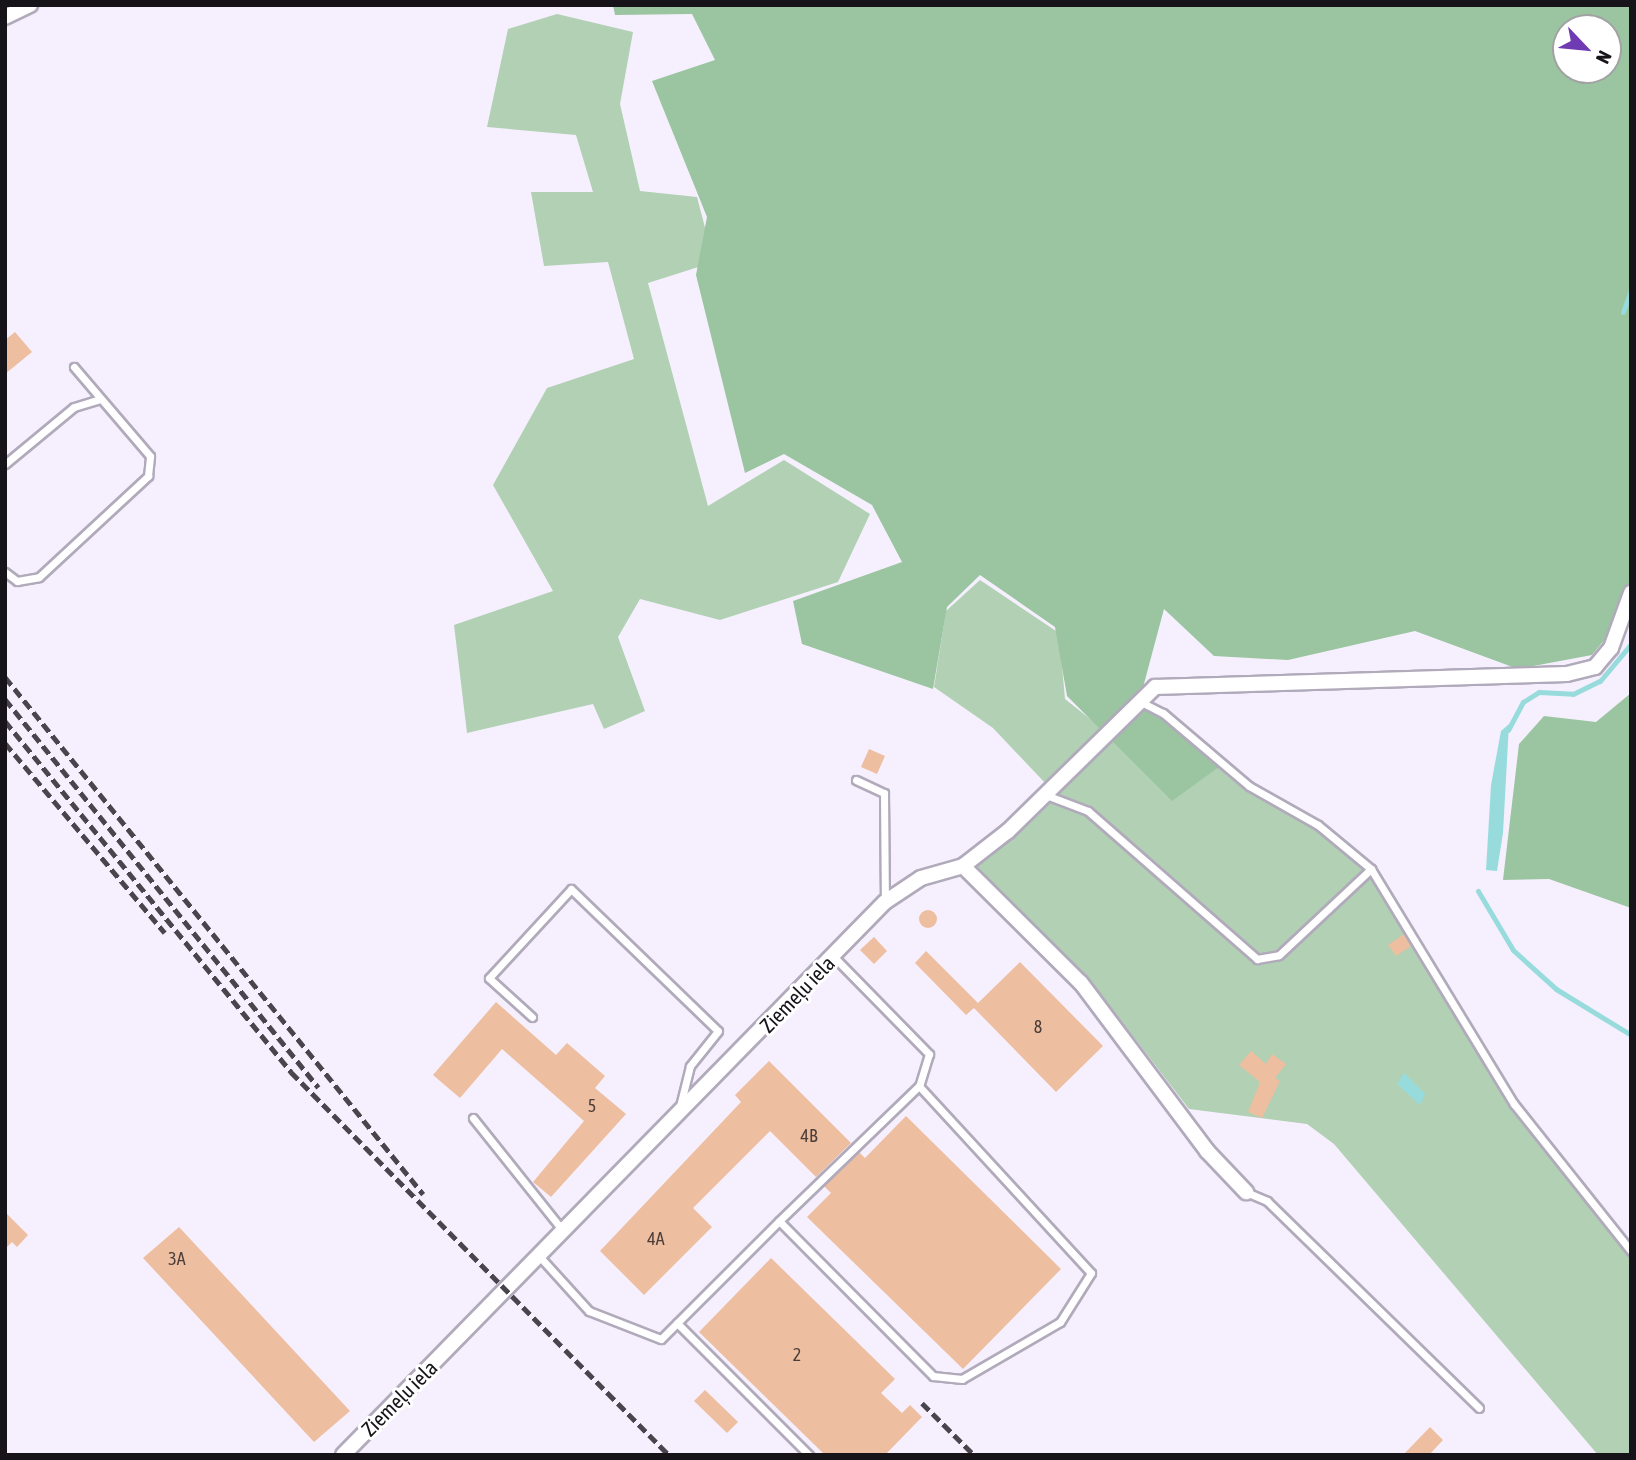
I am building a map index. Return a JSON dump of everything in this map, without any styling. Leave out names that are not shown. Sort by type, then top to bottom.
[{"type":"street","points":[[5,17],[30,5]]},
{"type":"street","points":[[1246,1192],[1207,1151],[1081,983],[963,866],[1045,794],[1155,687],[1191,683],[1567,674],[1595,667],[1611,648],[1631,593]]},
{"type":"street","name":"Ziemeļu iela","points":[[343,1455],[564,1233],[885,902],[921,878],[963,866]]},
{"type":"lane","points":[[5,572],[17,581],[38,577],[148,476],[149,456],[74,367]]},
{"type":"lane","points":[[5,464],[74,407],[100,399]]},
{"type":"lane","points":[[1140,702],[1163,713],[1249,786],[1318,825],[1371,869],[1514,1104],[1631,1251]]},
{"type":"lane","points":[[856,780],[884,793],[885,902]]},
{"type":"lane","points":[[1045,794],[1088,811],[1258,959],[1279,955],[1371,869]]},
{"type":"lane","points":[[532,1017],[489,978],[571,888],[719,1031],[690,1066],[677,1117]]},
{"type":"lane","points":[[540,1257],[589,1311],[604,1320],[661,1339],[919,1086],[929,1054],[834,957]]},
{"type":"lane","points":[[779,1221],[933,1376],[962,1379],[1059,1322],[1091,1273],[919,1086]]},
{"type":"lane","points":[[474,1118],[564,1233]]},
{"type":"lane","points":[[1246,1192],[1267,1200],[1479,1408]]},
{"type":"lane","points":[[677,1323],[809,1455]]},
{"type":"shaded area","points":[[613,5],[1631,5],[1631,607],[1592,655],[1518,669],[1415,631],[1288,660],[1214,656],[1164,609],[1141,695],[1223,764],[1172,801],[1067,696],[1055,627],[980,575],[947,607],[933,689],[802,644],[793,601],[902,562],[872,505],[784,454],[745,473],[696,275],[707,217],[652,81],[715,60],[692,14],[615,15]]},
{"type":"shaded area","points":[[557,14],[633,32],[620,104],[640,191],[697,197],[714,262],[648,283],[708,506],[784,460],[870,514],[838,582],[720,620],[640,599],[618,637],[645,711],[604,729],[593,704],[467,733],[454,625],[553,591],[493,485],[547,388],[634,359],[608,262],[544,266],[531,192],[593,192],[576,135],[487,127],[508,29]]},
{"type":"shaded area","points":[[980,580],[1059,633],[1065,699],[1104,730],[1047,785],[993,728],[934,687],[946,611]]},
{"type":"shaded area","points":[[1631,693],[1631,908],[1549,879],[1503,880],[1519,744],[1544,716],[1596,722]]},
{"type":"shaded area","points":[[1147,705],[1378,873],[1512,1093],[1631,1242],[1631,1455],[1598,1455],[1334,1144],[1307,1124],[1189,1109],[1109,1005],[975,868]]},
{"type":"shaded area","points":[[1509,724],[1503,833],[1497,871],[1486,870],[1491,785],[1501,731]]},
{"type":"shaded area","points":[[1404,1073],[1425,1094],[1420,1105],[1397,1084]]},
{"type":"building","points":[[15,332],[32,352],[5,374],[5,340]]},
{"type":"building","points":[[869,749],[885,756],[877,774],[861,767]]},
{"type":"building","points":[[928,910],[936,915],[937,919],[932,927],[928,928],[920,923],[919,919],[924,911]]},
{"type":"building","points":[[1404,934],[1411,946],[1396,956],[1388,945]]},
{"type":"building","points":[[874,937],[887,951],[874,964],[860,950]]},
{"type":"building","points":[[926,951],[978,1003],[1020,962],[1103,1046],[1056,1092],[974,1008],[966,1015],[915,963]]},
{"type":"building","points":[[496,1002],[556,1055],[567,1043],[605,1076],[595,1088],[626,1114],[551,1197],[533,1182],[584,1121],[502,1049],[460,1098],[433,1075]]},
{"type":"building","points":[[1251,1051],[1266,1064],[1272,1054],[1286,1064],[1275,1078],[1280,1081],[1262,1118],[1248,1112],[1260,1082],[1239,1065]]},
{"type":"building","points":[[769,1061],[851,1143],[816,1177],[770,1131],[693,1208],[712,1227],[644,1295],[600,1251],[741,1102],[735,1095]]},
{"type":"building","points":[[906,1116],[1061,1269],[963,1369],[807,1217],[831,1193],[824,1186],[859,1152],[865,1158]]},
{"type":"building","points":[[5,1212],[28,1235],[17,1247],[12,1242],[5,1249]]},
{"type":"building","points":[[179,1227],[350,1411],[314,1442],[143,1258]]},
{"type":"building","points":[[771,1258],[895,1379],[881,1393],[902,1413],[910,1405],[922,1417],[885,1455],[825,1455],[699,1332]]},
{"type":"building","points":[[705,1390],[738,1422],[727,1433],[694,1401]]},
{"type":"building","points":[[1430,1427],[1443,1440],[1429,1455],[1403,1455]]},
{"type":"waterway","points":[[1623,312],[1631,290]]},
{"type":"waterway","points":[[1508,730],[1523,702],[1539,692],[1573,694],[1600,681],[1631,644]]},
{"type":"waterway","points":[[1478,891],[1513,950],[1556,989],[1631,1035]]},
{"type":"railway","points":[[5,677],[423,1194]]},
{"type":"railway","points":[[5,699],[318,1087]]},
{"type":"railway","points":[[5,721],[291,1072],[669,1455]]},
{"type":"railway","points":[[5,743],[165,933]]},
{"type":"railway","points":[[922,1403],[974,1455]]}]
